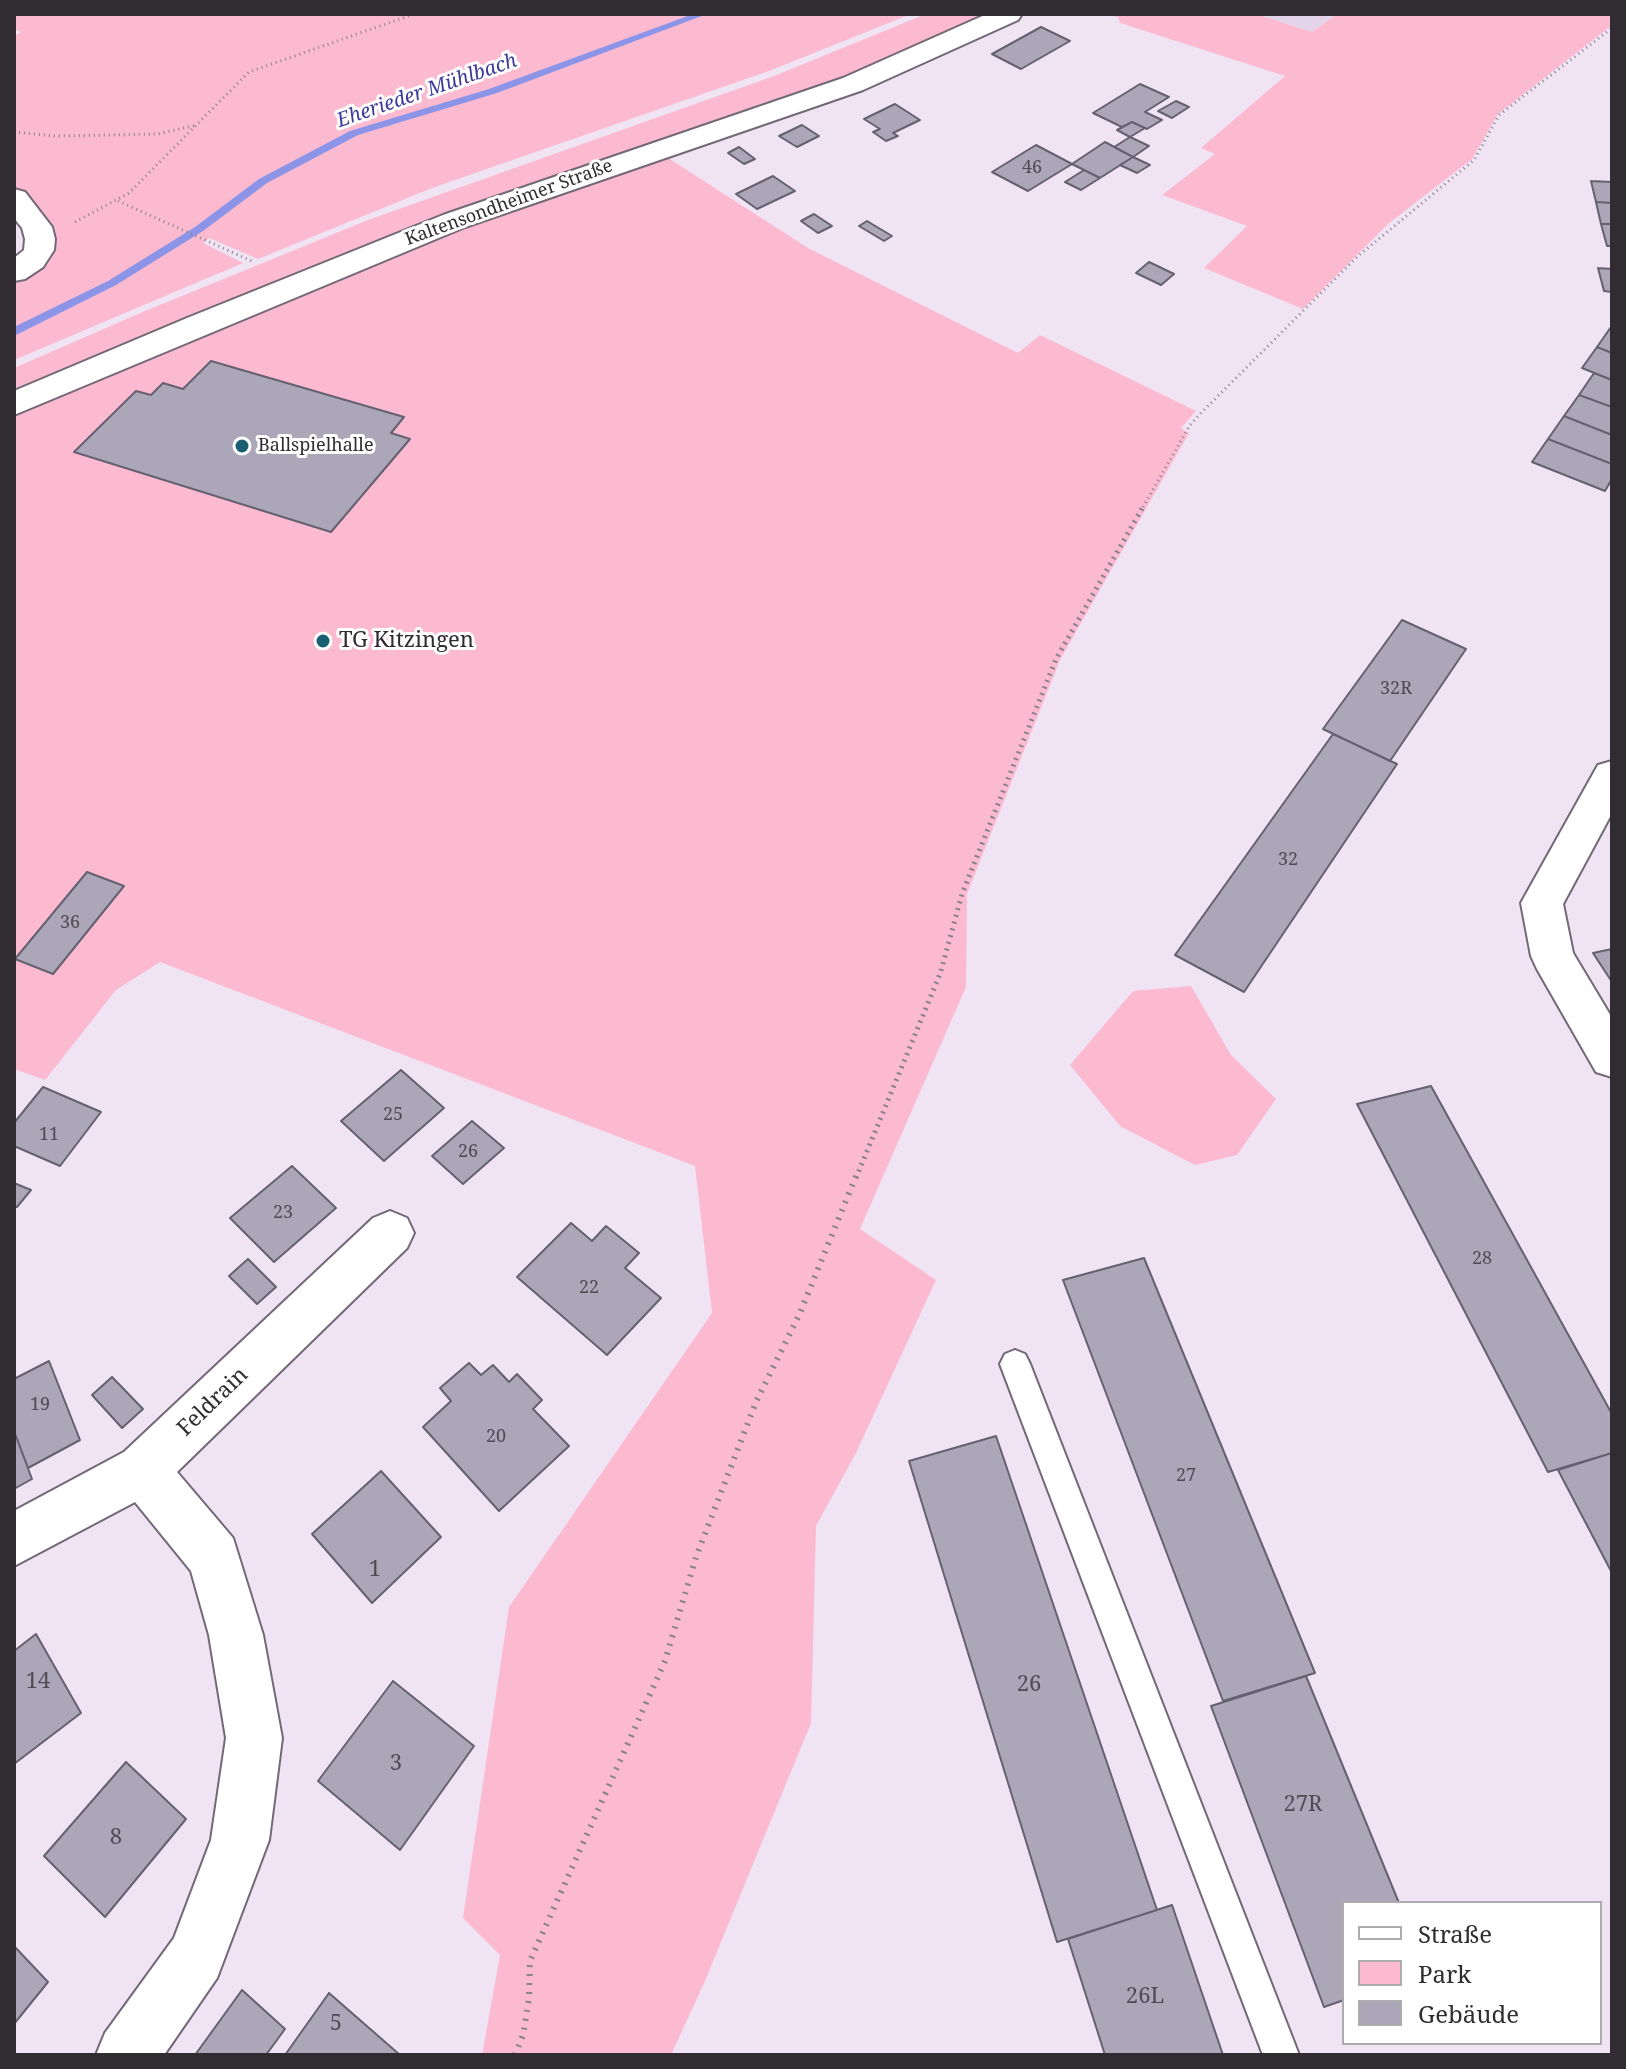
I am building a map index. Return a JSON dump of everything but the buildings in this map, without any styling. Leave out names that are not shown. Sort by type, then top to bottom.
[{"type":"main road","name":"Kaltensondheimer Straße","points":[[14,404],[454,221],[853,84],[1009,14]]},
{"type":"main road","points":[[14,198],[37,227],[40,239],[39,250],[32,260],[14,272]]},
{"type":"main road","points":[[1612,776],[1542,903],[1552,956],[1612,1058]]},
{"type":"main road","name":"Feldrain","points":[[14,1540],[142,1470],[390,1233]]},
{"type":"main road","points":[[127,2055],[196,1957],[240,1840],[254,1738],[236,1635],[214,1557],[142,1470]]},
{"type":"lane","points":[[1015,1364],[1281,2055]]},
{"type":"path","points":[[40,239],[118,201],[249,72],[414,14]]},
{"type":"path","points":[[515,2055],[523,2035],[529,1999],[530,1961],[665,1661],[696,1557],[756,1402],[800,1313],[940,974],[962,894],[1056,659],[1190,425],[1357,257],[1474,160],[1499,115],[1612,28]]},
{"type":"path","points":[[14,132],[55,136],[158,134],[198,125]]},
{"type":"path","points":[[118,201],[255,263]]},
{"type":"shaded area","points":[[1256,14],[1337,14],[1312,32]]},
{"type":"green space","points":[[14,14],[911,14],[769,71],[432,188],[258,259],[209,238],[203,243],[243,263],[14,360],[14,276],[37,262],[14,191],[14,36],[21,32],[14,29]]},
{"type":"green space","points":[[926,14],[998,14],[791,101],[14,399],[14,368],[138,314],[368,220],[774,76]]},
{"type":"green space","points":[[1103,14],[1256,14],[1312,32],[1337,14],[1612,14],[1612,25],[1498,114],[1472,159],[1388,224],[1303,309],[1204,268],[1247,226],[1162,195],[1215,154],[1201,148],[1285,76],[1120,23],[1118,17]]},
{"type":"green space","points":[[662,154],[808,248],[1018,353],[1040,335],[1196,411],[1181,428],[1189,433],[1060,660],[967,894],[966,987],[860,1229],[936,1280],[856,1453],[816,1526],[811,1723],[705,1981],[671,2055],[482,2055],[500,1955],[463,1918],[509,1607],[712,1313],[695,1166],[160,962],[116,990],[45,1080],[14,1069],[14,412],[382,254]]},
{"type":"green space","points":[[1191,986],[1231,1055],[1276,1099],[1237,1155],[1195,1165],[1120,1126],[1070,1065],[1133,991]]},
{"type":"waterway","name":"Eherieder Mühlbach","points":[[14,332],[112,283],[199,229],[263,181],[354,133],[493,91],[702,14]]},
{"type":"place","name":"Ballspielhalle","points":[[242,446]]},
{"type":"place","name":"TG Kitzingen","points":[[323,641]]}]
